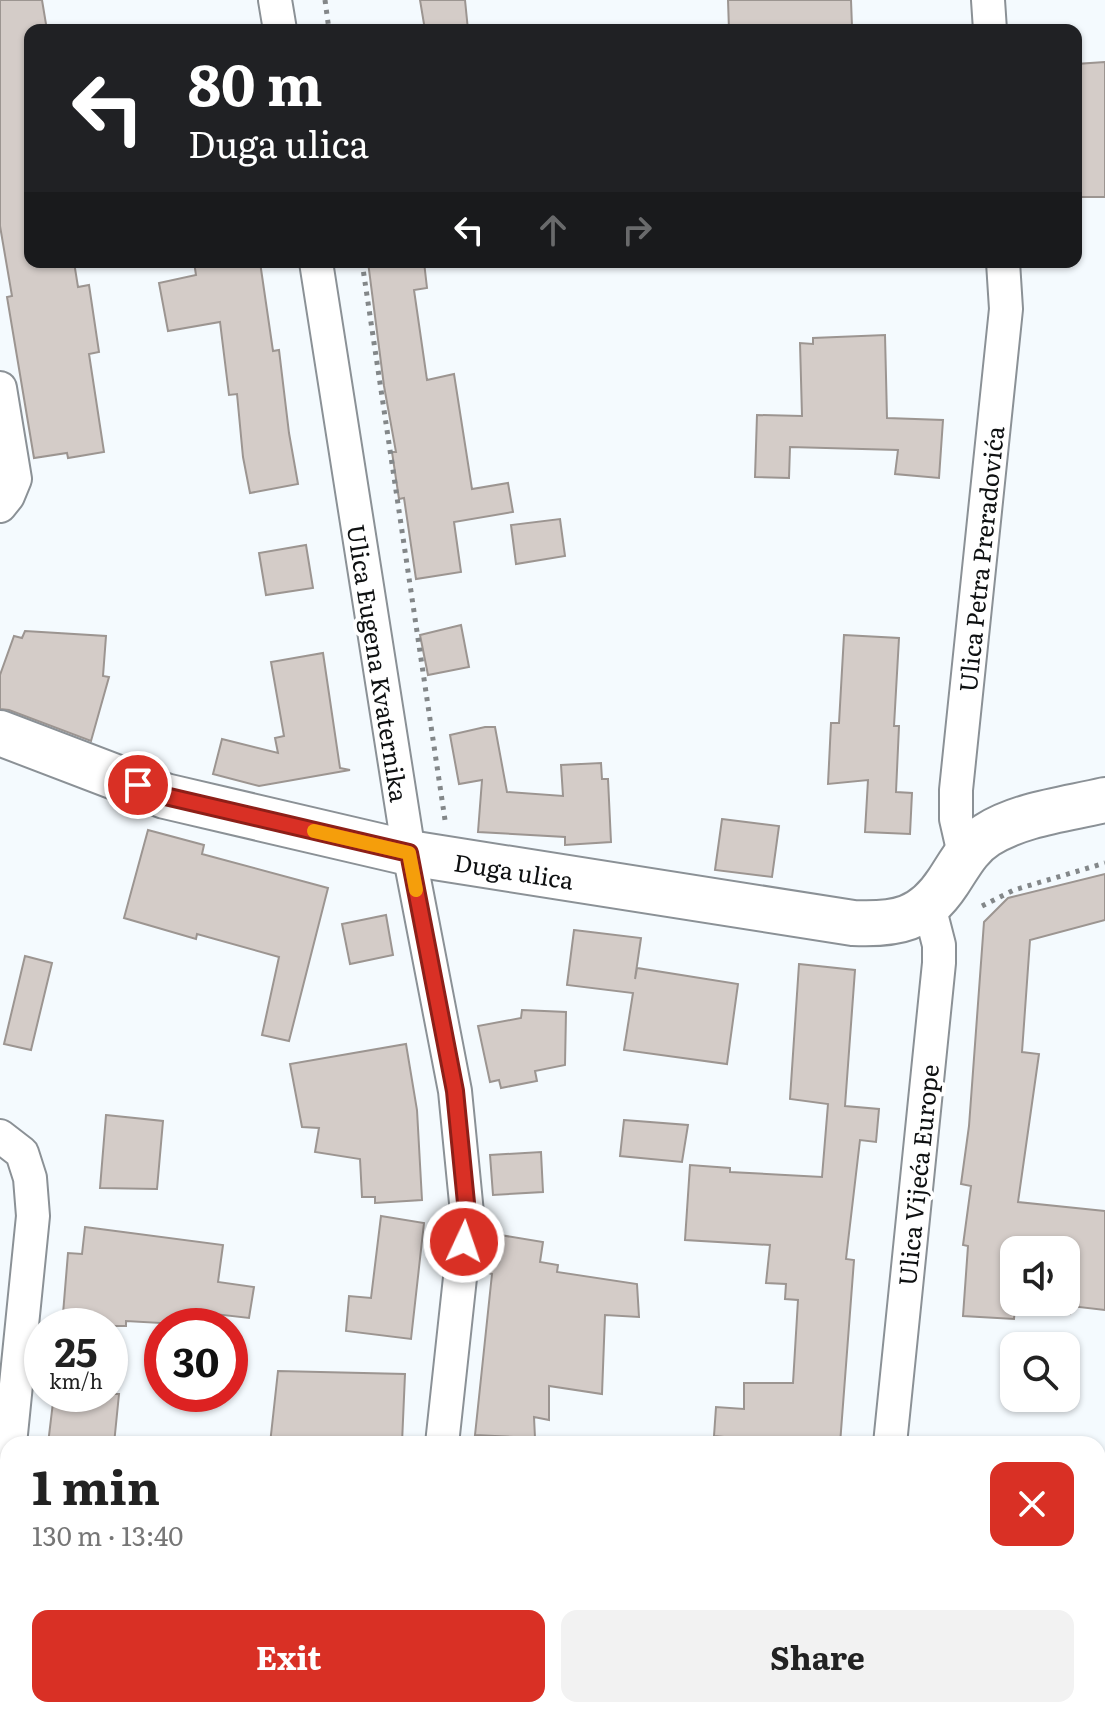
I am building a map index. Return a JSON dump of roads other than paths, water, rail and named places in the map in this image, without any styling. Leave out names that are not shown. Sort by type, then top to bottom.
[{"type":"main road","name":"Duga ulica","points":[[0,733],[165,796],[430,856],[853,923],[882,924],[932,918],[964,854]]},
{"type":"main road","points":[[964,854],[987,835],[1022,821],[1105,800]]},
{"type":"street","points":[[275,0],[279,24]]},
{"type":"street","points":[[988,0],[990,24]]},
{"type":"street","name":"Ulica Eugena Kvaternika","points":[[317,268],[430,856],[467,1213],[443,1436]]},
{"type":"street","name":"Ulica Petra Preradovića","points":[[964,854],[956,819],[956,790],[1006,309],[1003,268]]},
{"type":"street","points":[[0,388],[15,479],[0,506]]},
{"type":"street","name":"Ulica Vijeća Europe","points":[[891,1436],[939,963],[932,918]]},
{"type":"street","points":[[0,1136],[22,1153],[30,1178],[33,1216],[11,1436]]}]
